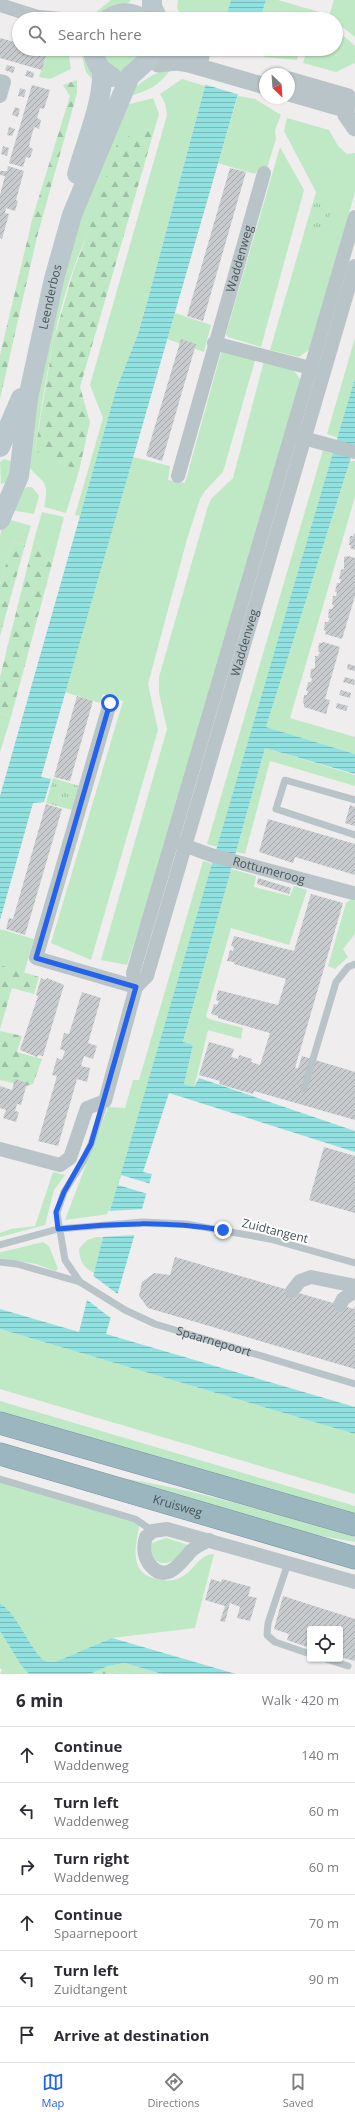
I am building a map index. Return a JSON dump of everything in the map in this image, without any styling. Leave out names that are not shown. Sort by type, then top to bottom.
[{"type":"highway","points":[[0,1423],[355,1525]]},
{"type":"highway","name":"Kruisweg","points":[[0,1454],[355,1558]]},
{"type":"main road","points":[[95,56],[102,70],[112,77],[129,81],[145,76],[158,56]]},
{"type":"main road","name":"Leenderbos","points":[[0,447],[22,396],[46,282],[90,131],[103,79],[102,70]]},
{"type":"main road","name":"Leenderbos","points":[[0,520],[6,496],[19,476],[28,398],[54,278],[72,215],[129,81]]},
{"type":"main road","points":[[0,447],[5,445],[14,447],[22,460]]},
{"type":"street","points":[[3,3],[26,12]]},
{"type":"street","points":[[164,56],[177,62],[203,63]]},
{"type":"street","points":[[190,56],[203,63],[258,79]]},
{"type":"street","points":[[0,81],[4,82],[0,96]]},
{"type":"street","points":[[295,82],[349,99]]},
{"type":"street","points":[[295,94],[349,99]]},
{"type":"street","points":[[349,99],[348,121],[355,128]]},
{"type":"street","name":"Waddenweg","points":[[178,476],[214,343],[264,173]]},
{"type":"street","name":"Waddenweg","points":[[105,1100],[136,987],[134,973],[179,844],[268,561],[299,437],[310,368],[355,217]]},
{"type":"street","name":"Waddenweg","points":[[299,437],[325,372],[355,266]]},
{"type":"street","points":[[214,343],[325,372]]},
{"type":"street","points":[[299,437],[355,452]]},
{"type":"street","points":[[110,703],[36,958],[136,987]]},
{"type":"street","name":"Rottumeroog","points":[[179,844],[211,855],[354,891]]},
{"type":"street","points":[[0,1149],[60,1165],[70,1158],[87,1108],[105,1100]]},
{"type":"street","points":[[292,1291],[300,1281],[311,1278],[355,1286]]},
{"type":"street","points":[[340,1305],[343,1299],[355,1291]]},
{"type":"street","name":"Kruisweg","points":[[154,1530],[167,1529],[355,1582]]},
{"type":"street","points":[[154,1530],[146,1537],[144,1554],[147,1562],[153,1568],[160,1571],[169,1571],[178,1567],[192,1550],[209,1540]]},
{"type":"lane","points":[[355,800],[285,780],[276,809],[355,835]]},
{"type":"lane","points":[[304,1089],[336,982],[348,967],[355,964]]},
{"type":"lane","name":"Spaarnepoort","points":[[80,1282],[65,1260],[56,1212],[64,1192],[91,1144],[105,1100]]},
{"type":"lane","name":"Zuidtangent","points":[[0,1245],[58,1229],[99,1224],[143,1222],[186,1224],[270,1239],[355,1263]]},
{"type":"lane","name":"Spaarnepoort","points":[[0,1262],[17,1264],[80,1282],[125,1310],[155,1324],[355,1384]]},
{"type":"lane","points":[[0,1479],[136,1519],[154,1530]]},
{"type":"lane","points":[[288,1563],[268,1623],[267,1635],[275,1642],[307,1653]]},
{"type":"lane","points":[[335,1662],[348,1666]]},
{"type":"green space","points":[[111,0],[131,0],[127,4],[112,12],[96,12]]},
{"type":"green space","points":[[178,0],[231,0],[227,12],[179,12],[177,8]]},
{"type":"green space","points":[[266,0],[278,0],[320,12],[262,12]]},
{"type":"green space","points":[[334,0],[355,0],[355,37],[343,28],[343,12],[330,12]]},
{"type":"green space","points":[[343,35],[355,46],[355,63],[336,72],[303,63],[305,56],[343,56]]},
{"type":"green space","points":[[46,56],[69,56],[71,69],[50,79],[39,77]]},
{"type":"green space","points":[[82,56],[87,56],[98,86],[86,72]]},
{"type":"green space","points":[[104,56],[139,56],[121,72],[110,67]]},
{"type":"green space","points":[[263,56],[298,56],[297,60]]},
{"type":"green space","points":[[171,69],[157,84],[140,93],[127,96],[147,78],[159,72]]},
{"type":"green space","points":[[182,79],[205,86],[138,334],[116,390],[80,516],[75,515],[103,418],[90,385],[167,115],[165,103],[160,94]]},
{"type":"green space","points":[[77,80],[77,93],[37,237],[0,399],[0,355],[33,216],[70,96],[63,85]]},
{"type":"green space","points":[[238,96],[255,99],[259,101],[259,104],[263,104],[281,115],[275,130],[276,139],[267,168],[259,168],[255,174],[218,163]]},
{"type":"green space","points":[[153,98],[159,114],[154,131],[145,129],[87,236],[67,287],[48,368],[35,450],[79,471],[66,513],[44,507],[46,491],[44,483],[27,465],[31,401],[78,208],[126,105]]},
{"type":"green space","points":[[287,118],[329,130],[338,146],[347,154],[355,153],[355,192],[310,349],[299,357],[270,350],[316,192],[284,131]]},
{"type":"green space","points":[[145,129],[154,131],[80,387],[90,422],[79,471],[35,451],[53,342],[74,269],[87,236],[118,141]]},
{"type":"green space","points":[[280,147],[304,190],[261,347],[228,337],[226,334]]},
{"type":"green space","points":[[314,202],[332,208],[322,238],[304,232]]},
{"type":"green space","points":[[175,313],[211,325],[204,352],[167,339]]},
{"type":"green space","points":[[355,338],[355,378],[338,438],[327,434]]},
{"type":"green space","points":[[222,349],[256,357],[223,472],[205,491],[200,499],[187,539],[148,684],[158,730],[91,960],[51,943],[123,701],[103,694],[100,703],[65,692],[133,457],[170,466],[168,480],[185,483]]},
{"type":"green space","points":[[264,361],[287,366],[295,372],[302,383],[167,843],[127,965],[101,960],[167,729],[159,693],[159,677],[208,506],[211,499],[233,478]]},
{"type":"green space","points":[[323,450],[333,454],[218,847],[207,844]]},
{"type":"green space","points":[[4,459],[11,461],[12,465],[7,482],[1,484],[0,462]]},
{"type":"green space","points":[[350,461],[355,461],[355,497],[290,718],[355,737],[355,754],[266,727]]},
{"type":"green space","points":[[27,487],[32,487],[39,496],[34,514],[10,510],[20,491]]},
{"type":"green space","points":[[42,512],[64,517],[52,564],[34,540]]},
{"type":"green space","points":[[4,518],[31,526],[25,545],[13,541],[0,584],[0,536]]},
{"type":"green space","points":[[34,540],[52,564],[11,717],[0,713],[0,677]]},
{"type":"green space","points":[[13,541],[25,545],[0,636],[0,584]]},
{"type":"green space","points":[[0,713],[11,717],[0,752]]},
{"type":"green space","points":[[265,748],[355,775],[355,786],[270,761],[245,854],[236,852]]},
{"type":"green space","points":[[53,778],[79,786],[72,810],[46,803]]},
{"type":"green space","points":[[203,861],[213,864],[109,1214],[65,1220],[108,1107],[125,1108],[133,1080],[139,1080]]},
{"type":"green space","points":[[231,869],[256,876],[254,887],[290,896],[294,886],[307,890],[289,945],[231,928],[206,1016],[209,1019],[243,1028],[241,1039],[208,1030],[194,1088],[184,1084],[193,1045],[183,1043]]},
{"type":"green space","points":[[353,898],[355,899],[355,934],[343,949],[348,957],[335,969],[328,966],[346,903]]},
{"type":"green space","points":[[0,929],[34,939],[24,973],[0,965]]},
{"type":"green space","points":[[0,965],[39,977],[34,994],[12,988],[0,1029]]},
{"type":"green space","points":[[0,1031],[22,1036],[17,1052],[42,1059],[33,1084],[26,1086],[0,1080]]},
{"type":"green space","points":[[53,1172],[65,1175],[54,1190],[45,1225],[0,1237],[0,1233],[11,1229],[35,1226]]},
{"type":"green space","points":[[96,1237],[104,1237],[94,1273],[87,1269],[83,1264],[79,1249],[87,1240]]},
{"type":"green space","points":[[43,1242],[49,1246],[58,1269],[55,1271],[36,1264],[0,1258],[0,1252]]},
{"type":"green space","points":[[0,1329],[355,1434],[355,1494],[0,1389]]},
{"type":"green space","points":[[0,1401],[355,1506],[355,1517],[0,1414]]},
{"type":"green space","points":[[86,1473],[154,1484],[222,1499],[355,1537],[355,1542],[276,1528]]},
{"type":"green space","points":[[0,1481],[140,1522],[136,1545],[136,1561],[143,1573],[150,1577],[164,1580],[175,1580],[190,1571],[206,1556],[214,1554],[195,1628],[112,1638],[55,1662],[45,1661],[34,1651],[12,1616],[0,1603]]},
{"type":"green space","points":[[166,1538],[188,1545],[174,1560],[167,1563],[162,1563],[155,1560],[151,1552],[151,1548],[152,1543]]},
{"type":"green space","points":[[0,1631],[21,1665],[29,1674],[0,1674],[2,1670],[0,1668]]},
{"type":"green space","points":[[125,1663],[162,1674],[121,1674],[108,1666]]},
{"type":"green space","points":[[108,1666],[121,1674],[90,1674]]},
{"type":"water","points":[[231,0],[266,0],[262,12],[227,12]]},
{"type":"water","points":[[213,56],[249,56],[41,777],[51,779],[44,802],[33,803],[0,920],[0,796],[116,390],[138,334]]},
{"type":"water","points":[[355,378],[355,445],[266,727],[355,754],[355,774],[265,748],[183,1042],[193,1045],[184,1084],[194,1087],[199,1078],[355,1131],[355,1152],[169,1093],[143,1172],[152,1174],[106,1334],[355,1407],[355,1434],[0,1329],[0,1309],[79,1332],[109,1214]]},
{"type":"water","points":[[0,1603],[7,1609],[35,1651],[45,1661],[55,1662],[112,1638],[236,1674],[162,1674],[125,1663],[108,1666],[90,1674],[29,1674],[21,1665],[0,1631]]},
{"type":"pier","points":[[211,56],[251,56],[240,95],[203,84]]},
{"type":"pier","points":[[121,1175],[151,1184],[148,1194],[118,1185]]},
{"type":"pier","points":[[144,1209],[136,1235],[101,1237],[108,1211]]},
{"type":"pier","points":[[92,1275],[119,1295],[112,1319],[86,1299]]},
{"type":"building","points":[[0,38],[12,41],[12,56],[46,56],[42,70],[0,58]]},
{"type":"building","points":[[7,65],[15,67],[13,73],[5,70]]},
{"type":"building","points":[[27,70],[34,73],[33,78],[25,76]]},
{"type":"building","points":[[32,85],[50,90],[44,109],[40,108],[37,118],[41,120],[39,129],[34,127],[29,147],[33,149],[30,158],[26,157],[23,167],[9,163]]},
{"type":"building","points":[[20,88],[26,90],[24,97],[18,96]]},
{"type":"building","points":[[15,107],[20,109],[18,117],[12,115]]},
{"type":"building","points":[[9,127],[15,129],[12,136],[7,135]]},
{"type":"building","points":[[3,146],[9,148],[7,156],[1,154]]},
{"type":"building","points":[[8,166],[24,171],[16,200],[18,201],[15,211],[6,208],[5,213],[9,214],[2,239],[0,238],[0,195],[5,176],[0,175],[0,171],[7,171]]},
{"type":"building","points":[[230,168],[246,172],[203,321],[187,316]]},
{"type":"building","points":[[181,339],[196,344],[162,461],[146,456]]},
{"type":"building","points":[[355,533],[355,550],[350,548],[351,545],[349,545],[350,536],[353,536]]},
{"type":"building","points":[[348,556],[355,558],[355,596],[342,639],[325,634],[326,631],[324,630],[325,622],[328,622],[330,618],[328,618],[329,609],[332,609],[334,605],[332,605],[333,596],[336,596],[337,592],[335,592],[337,583],[340,583],[341,579],[339,579],[341,570],[344,569],[344,557]]},
{"type":"building","points":[[323,642],[340,647],[325,699],[330,700],[326,714],[304,707],[303,703],[304,695],[307,695],[308,691],[306,691],[308,682],[311,682],[312,678],[310,678],[311,669],[315,668],[315,656],[318,656],[320,652],[318,652],[319,643]]},
{"type":"building","points":[[348,664],[355,666],[355,671],[347,669]]},
{"type":"building","points":[[345,677],[355,680],[354,685],[343,682]]},
{"type":"building","points":[[341,690],[351,693],[350,698],[339,695]]},
{"type":"building","points":[[77,696],[93,701],[70,781],[54,777]]},
{"type":"building","points":[[337,703],[348,706],[346,711],[336,708]]},
{"type":"building","points":[[46,804],[62,809],[25,935],[6,929],[9,918],[13,919]]},
{"type":"building","points":[[350,805],[355,807],[355,826],[345,823]]},
{"type":"building","points":[[268,819],[355,844],[355,875],[295,857],[293,863],[259,852]]},
{"type":"building","points":[[258,878],[291,888],[289,894],[257,884]]},
{"type":"building","points":[[311,894],[343,903],[295,1068],[298,1068],[302,1056],[355,1072],[355,1120],[254,1091],[253,1094],[219,1084],[220,1081],[199,1075],[209,1042],[234,1049],[231,1057],[238,1059],[239,1055],[252,1059],[251,1062],[260,1065],[270,1033],[218,1018],[218,1016],[211,1014],[214,1004],[217,1005],[219,1001],[216,1000],[218,990],[278,1005],[286,979],[227,961],[230,950],[233,951],[234,947],[231,946],[234,936],[294,951]]},
{"type":"building","points":[[41,978],[46,980],[47,978],[64,985],[43,1056],[38,1055],[37,1057],[20,1050],[38,996],[36,995]]},
{"type":"building","points":[[82,992],[101,998],[88,1043],[97,1046],[93,1059],[84,1056],[81,1066],[90,1068],[87,1082],[77,1079],[58,1146],[38,1141],[57,1076],[52,1075],[57,1058],[62,1060],[65,1051],[60,1049],[64,1033],[69,1034]]},
{"type":"building","points":[[15,1079],[27,1083],[21,1105],[17,1104],[15,1111],[19,1112],[16,1122],[3,1118],[6,1110],[0,1108],[0,1086],[12,1090]]},
{"type":"building","points":[[324,1147],[355,1156],[355,1213],[309,1200]]},
{"type":"building","points":[[175,1257],[354,1309],[355,1306],[355,1369],[148,1308],[139,1296],[142,1282],[154,1273],[170,1275]]},
{"type":"building","points":[[211,1579],[221,1582],[222,1579],[251,1587],[248,1596],[257,1598],[250,1621],[237,1618],[240,1607],[230,1603],[225,1622],[220,1621],[225,1606],[205,1600]]},
{"type":"building","points":[[283,1596],[355,1619],[355,1661],[343,1658],[343,1626],[307,1626],[307,1647],[287,1640],[289,1634],[274,1629]]},
{"type":"route","points":[[110,703],[36,958],[136,987],[105,1100],[91,1144],[83,1162],[64,1192],[56,1212],[58,1229],[99,1224],[143,1222],[186,1224],[223,1230]]}]
